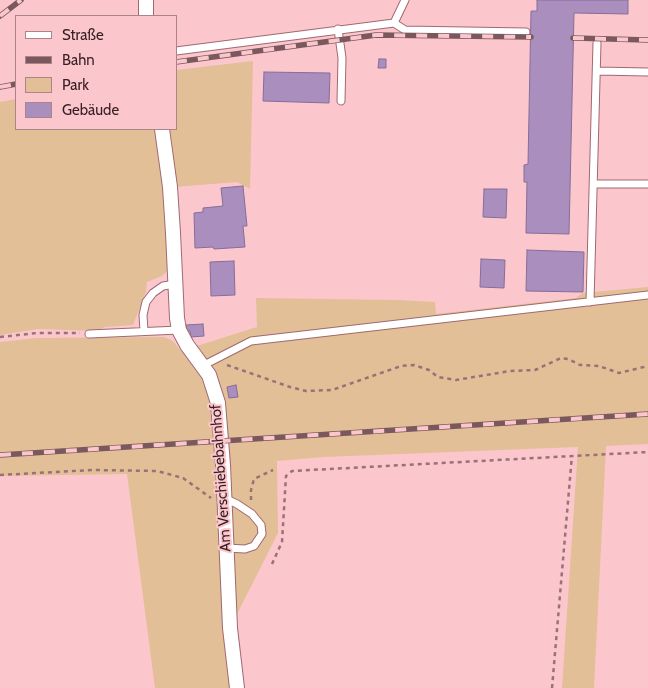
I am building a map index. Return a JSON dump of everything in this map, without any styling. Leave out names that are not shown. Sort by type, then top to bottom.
[{"type":"street","points":[[146,0],[146,15]]},
{"type":"street","name":"Am Verschiebebahnhof","points":[[162,130],[170,187],[176,318],[179,330],[187,345],[208,363],[218,403],[230,628],[237,688]]},
{"type":"lane","points":[[394,23],[406,0]]},
{"type":"lane","points":[[178,51],[394,23],[405,30],[526,32]]},
{"type":"lane","points":[[338,29],[342,58],[341,101]]},
{"type":"lane","points":[[590,302],[597,43]]},
{"type":"lane","points":[[596,70],[648,72]]},
{"type":"lane","points":[[594,184],[648,184]]},
{"type":"lane","points":[[144,331],[143,315],[146,302],[153,293],[163,286],[175,284]]},
{"type":"lane","points":[[208,363],[250,341],[648,296]]},
{"type":"lane","points":[[89,334],[179,330]]},
{"type":"lane","points":[[224,503],[237,504],[252,514],[261,525],[262,534],[254,546],[226,548]]},
{"type":"path","points":[[0,337],[37,333],[89,334]]},
{"type":"path","points":[[208,363],[255,374],[306,391],[332,390],[402,366],[414,365],[429,370],[438,377],[456,380],[510,371],[535,370],[561,358],[580,365],[600,366],[619,372],[648,366]]},
{"type":"path","points":[[272,564],[282,542],[286,476],[292,471],[648,452]]},
{"type":"path","points":[[552,688],[572,455]]},
{"type":"path","points":[[0,475],[92,470],[158,471],[183,478],[224,503]]},
{"type":"path","points":[[252,514],[251,490],[254,479],[273,470]]},
{"type":"green space","points":[[253,61],[250,189],[237,182],[174,187],[170,268],[162,276],[147,282],[146,292],[133,325],[105,327],[97,331],[38,329],[0,335],[0,102],[15,99],[15,130],[178,130],[178,70]]},
{"type":"green space","points":[[648,287],[648,444],[606,446],[594,688],[562,688],[578,447],[324,457],[277,461],[278,533],[230,628],[237,688],[155,688],[127,474],[0,476],[0,342],[36,338],[164,337],[173,341],[181,351],[257,327],[256,298],[435,302],[436,314],[576,298],[583,293]]},
{"type":"building","points":[[537,0],[628,0],[628,14],[574,13],[569,234],[526,233],[527,182],[524,182],[524,165],[528,164],[531,11],[537,11]]},
{"type":"building","points":[[379,59],[386,59],[386,68],[378,68]]},
{"type":"building","points":[[264,72],[330,73],[329,103],[263,101]]},
{"type":"building","points":[[243,186],[247,226],[243,226],[245,247],[195,248],[194,213],[203,212],[203,208],[223,206],[221,188]]},
{"type":"building","points":[[484,189],[507,189],[506,218],[483,217]]},
{"type":"building","points":[[527,250],[584,252],[583,292],[526,291]]},
{"type":"building","points":[[481,259],[505,260],[504,288],[480,287]]},
{"type":"building","points":[[234,261],[235,295],[211,296],[210,262]]},
{"type":"building","points":[[203,324],[204,336],[191,337],[186,325]]},
{"type":"building","points":[[236,385],[238,397],[229,398],[227,387]]},
{"type":"railway","points":[[0,16],[21,0]]},
{"type":"railway","points":[[178,62],[376,35],[531,37]]},
{"type":"railway","points":[[573,38],[648,40]]},
{"type":"railway","points":[[0,87],[15,84]]},
{"type":"railway","points":[[0,455],[648,414]]}]
